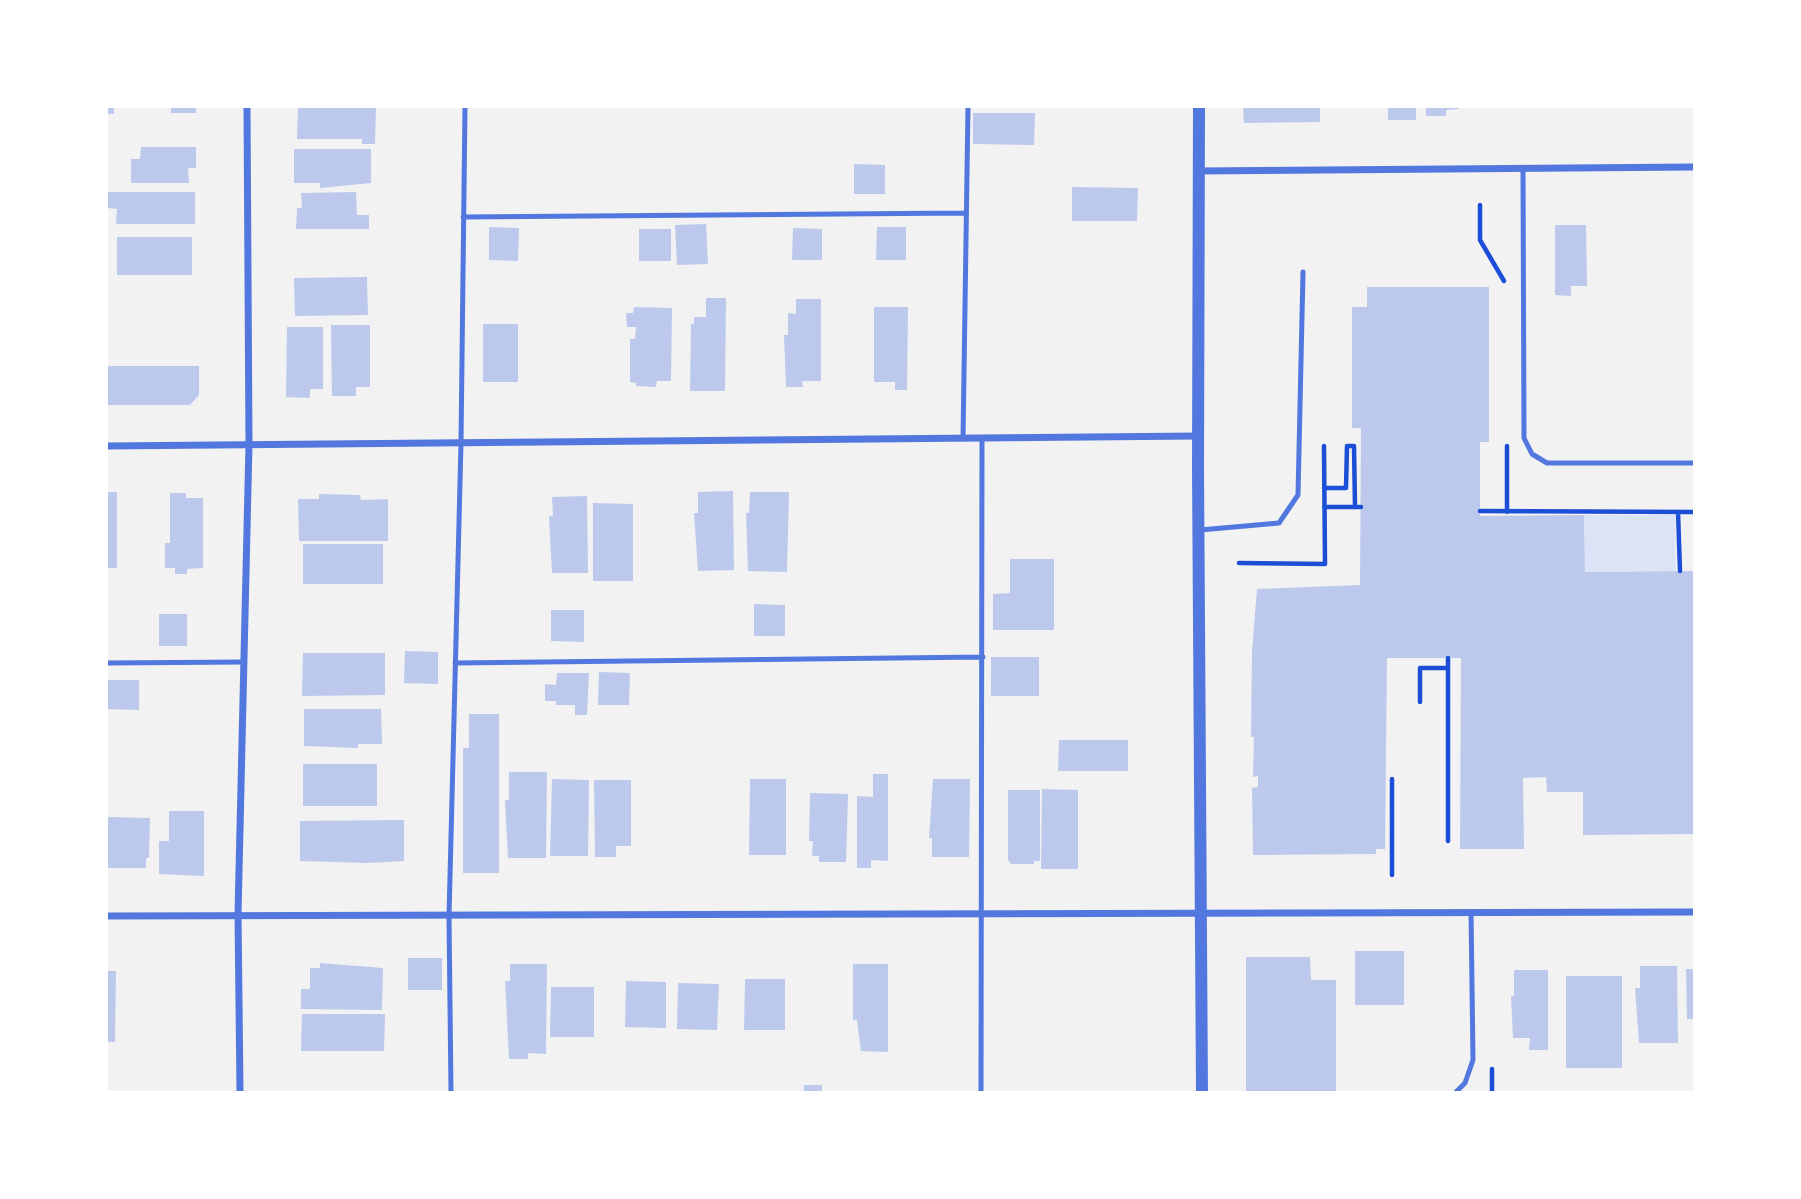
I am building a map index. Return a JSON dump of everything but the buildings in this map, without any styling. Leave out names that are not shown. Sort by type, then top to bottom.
[{"type":"street","points":[[240,1092],[239,914],[248,444],[247,107]]},
{"type":"street","points":[[1199,107],[1198,530],[1202,1092]]},
{"type":"street","points":[[1199,170],[1694,167]]},
{"type":"street","points":[[107,446],[1198,436]]},
{"type":"street","points":[[107,916],[1694,912]]},
{"type":"lane","points":[[451,1092],[449,916],[461,443],[465,107]]},
{"type":"lane","points":[[962,439],[968,107]]},
{"type":"lane","points":[[1523,169],[1524,438],[1532,454],[1547,463],[1694,463]]},
{"type":"lane","points":[[463,217],[966,213]]},
{"type":"lane","points":[[1198,530],[1279,523],[1298,495],[1303,272]]},
{"type":"lane","points":[[981,1092],[982,438]]},
{"type":"lane","points":[[455,663],[983,657]]},
{"type":"lane","points":[[107,663],[244,662]]},
{"type":"lane","points":[[1456,1092],[1465,1083],[1473,1060],[1471,912]]},
{"type":"path","points":[[1480,205],[1480,240],[1507,286]]},
{"type":"path","points":[[1507,432],[1507,512]]},
{"type":"path","points":[[1239,563],[1325,564],[1324,446]]},
{"type":"path","points":[[1324,488],[1346,488],[1347,446],[1354,446],[1358,507],[1324,507]]},
{"type":"path","points":[[1480,511],[1694,513]]},
{"type":"path","points":[[1678,512],[1680,571]]},
{"type":"path","points":[[1448,658],[1448,841]]},
{"type":"path","points":[[1420,702],[1420,668],[1448,668]]},
{"type":"path","points":[[1392,779],[1392,875]]},
{"type":"shaded area","points":[[1584,515],[1675,515],[1676,571],[1585,572]]}]
